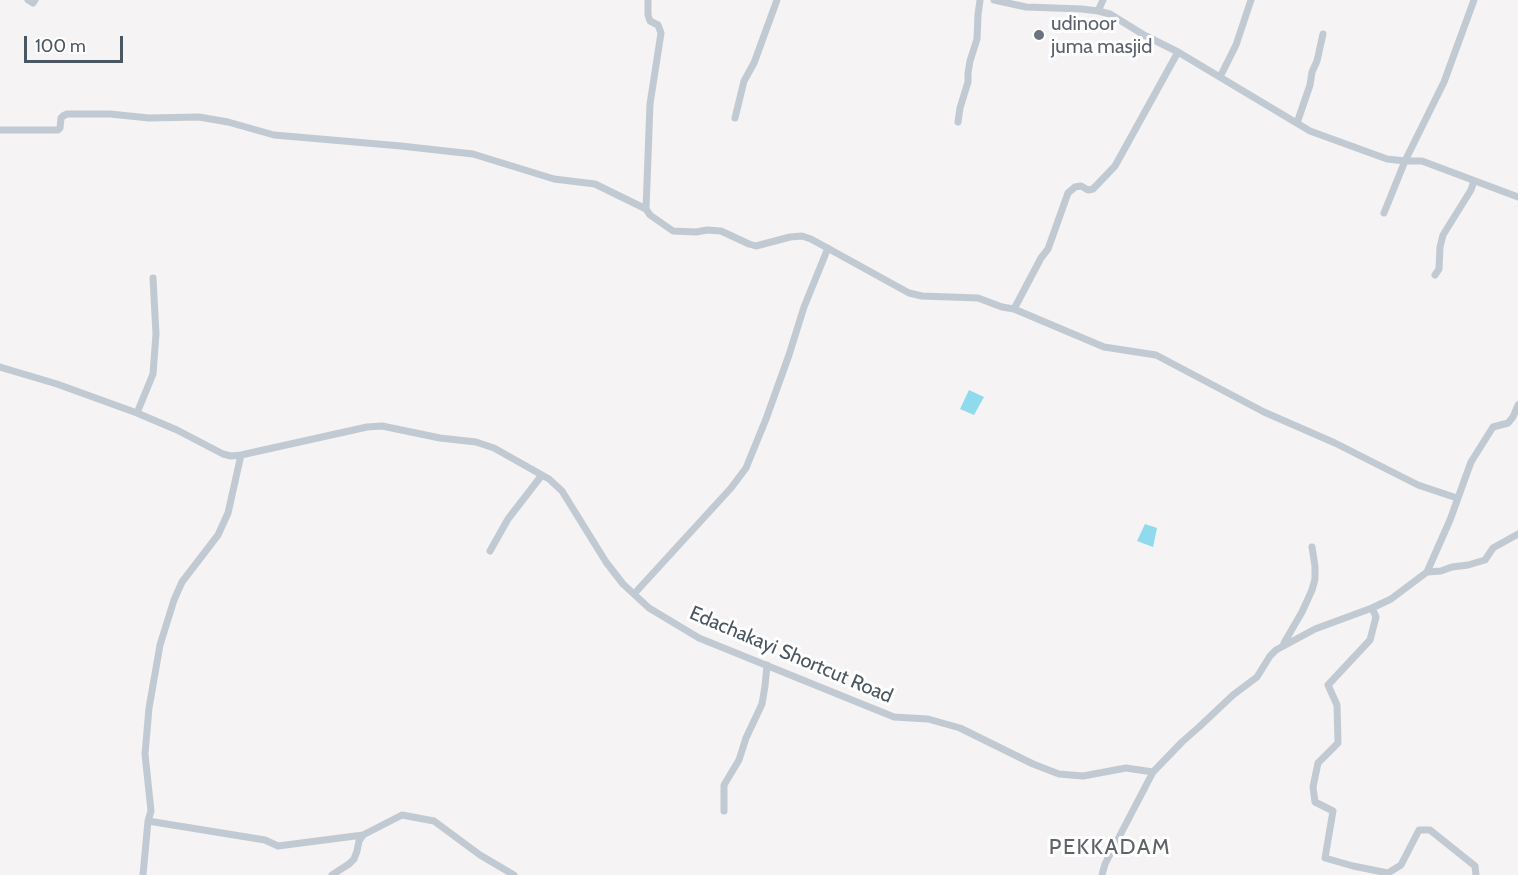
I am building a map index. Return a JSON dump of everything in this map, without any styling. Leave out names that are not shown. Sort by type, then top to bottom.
[{"type":"street","points":[[28,0],[33,3],[35,0]]},
{"type":"street","points":[[646,209],[650,104],[661,33],[658,25],[650,21],[648,0]]},
{"type":"street","points":[[735,118],[744,81],[754,63],[777,0]]},
{"type":"street","points":[[958,122],[968,82],[970,61],[977,39],[980,0]]},
{"type":"street","points":[[994,0],[1026,7],[1098,11],[1118,18],[1310,131],[1387,159],[1422,161],[1518,197]]},
{"type":"street","points":[[1098,11],[1103,0]]},
{"type":"street","points":[[1220,77],[1233,51],[1251,0]]},
{"type":"street","points":[[1384,213],[1444,82],[1474,0]]},
{"type":"street","points":[[1297,123],[1310,86],[1323,34]]},
{"type":"street","points":[[1014,309],[1048,249],[1068,193],[1072,188],[1081,186],[1088,190],[1093,189],[1114,166],[1178,52]]},
{"type":"street","points":[[0,130],[58,130],[61,118],[67,114],[110,114],[149,118],[199,117],[228,122],[274,135],[473,154],[554,178],[595,184],[646,209],[650,215],[673,231],[721,231],[756,246],[802,236],[818,242],[909,293],[922,296],[978,298],[1014,309],[1104,347],[1156,355],[1264,412],[1335,443],[1418,485],[1457,498]]},
{"type":"street","points":[[1435,275],[1439,268],[1443,236],[1471,190],[1474,181]]},
{"type":"street","points":[[634,594],[731,489],[746,468],[766,419],[804,307],[828,248]]},
{"type":"street","points":[[137,413],[153,374],[156,334],[153,278]]},
{"type":"street","name":"Edachakayi Shortcut Road","points":[[0,367],[57,384],[137,413],[231,456],[367,426],[382,426],[494,447],[542,475],[562,491],[606,562],[623,584],[650,609],[699,638],[894,717],[928,719],[960,728],[1033,764],[1059,774],[1083,776],[1126,768],[1153,772]]},
{"type":"street","points":[[1102,875],[1105,864],[1153,772],[1233,695],[1257,677],[1270,656],[1282,646],[1315,629],[1390,599],[1427,572],[1450,520],[1471,462],[1493,427],[1509,422],[1518,405]]},
{"type":"street","points":[[1509,422],[1518,425]]},
{"type":"street","points":[[143,875],[151,811],[145,754],[149,708],[160,645],[182,582],[219,535],[228,513],[241,455]]},
{"type":"street","points":[[490,550],[508,519],[542,475]]},
{"type":"street","points":[[1427,572],[1441,571],[1485,560],[1493,548],[1518,534]]},
{"type":"street","points":[[1282,646],[1300,617],[1312,590],[1315,579],[1312,547]]},
{"type":"street","points":[[1372,608],[1376,617],[1370,640],[1328,685],[1337,705],[1338,743],[1318,763],[1313,787],[1315,802],[1333,811],[1325,858],[1388,873],[1401,865],[1419,830],[1430,830],[1475,866],[1476,875]]},
{"type":"street","points":[[724,811],[724,785],[739,760],[746,738],[762,704],[767,665]]},
{"type":"street","points":[[148,821],[265,840],[279,846],[363,836],[402,815],[434,821],[480,855],[514,875]]},
{"type":"street","points":[[332,875],[354,859],[359,841],[363,836]]},
{"type":"water","points":[[969,390],[984,397],[974,415],[960,409]]},
{"type":"water","points":[[1145,524],[1157,528],[1153,547],[1137,541]]},
{"type":"place","name":"udinoor juma masjid","points":[[1039,35]]},
{"type":"district","name":"PEKKADAM","points":[[1110,848]]}]
